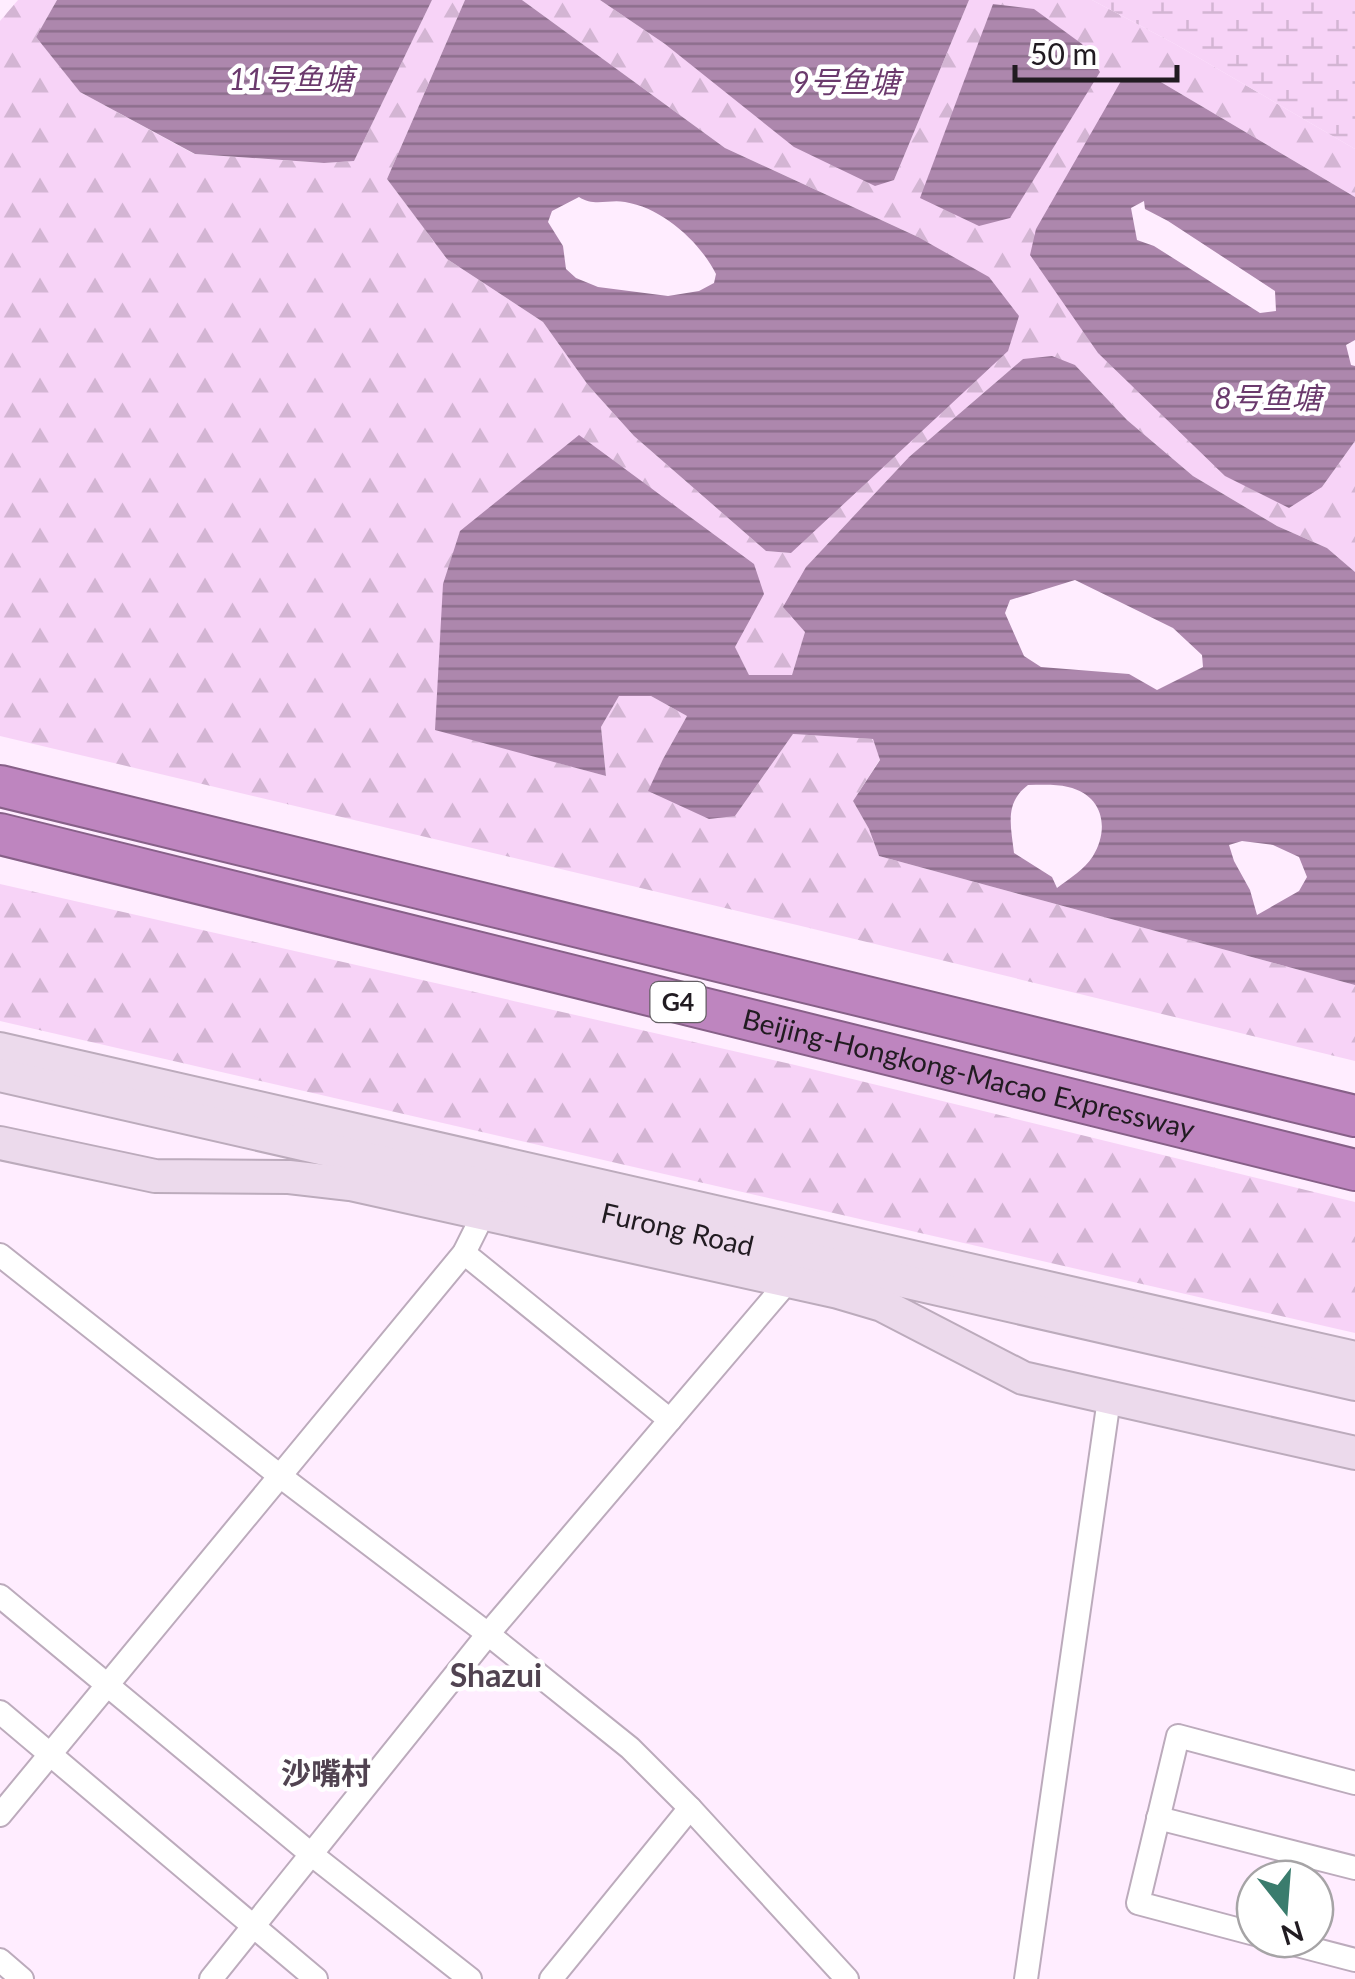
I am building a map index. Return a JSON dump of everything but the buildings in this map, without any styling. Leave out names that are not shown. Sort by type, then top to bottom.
[{"type":"highway","name":"Beijing-Hongkong-Macao Expressway","points":[[0,786],[1355,1116]]},
{"type":"highway","name":"Beijing-Hongkong-Macao Expressway","points":[[0,834],[1355,1170]]},
{"type":"main road","name":"Furong Road","points":[[0,1049],[1355,1358]]},
{"type":"main road","name":"Furong Road","points":[[0,1075],[411,1169],[798,1270],[1355,1384]]},
{"type":"main road","points":[[0,1142],[155,1176],[288,1177],[350,1184],[484,1214],[798,1270],[868,1300],[1024,1378],[1355,1453]]},
{"type":"main road","points":[[312,1146],[350,1184]]},
{"type":"main road","points":[[350,1184],[411,1169]]},
{"type":"street","points":[[0,1815],[464,1253],[484,1214]]},
{"type":"street","points":[[464,1253],[670,1420]]},
{"type":"street","points":[[0,1255],[630,1748],[847,1979]]},
{"type":"street","points":[[210,1979],[488,1634],[798,1270]]},
{"type":"street","points":[[1026,1979],[1108,1399]]},
{"type":"street","points":[[0,1596],[311,1854],[470,1979]]},
{"type":"street","points":[[0,1712],[316,1979]]},
{"type":"street","points":[[1235,1929],[1138,1904],[1178,1736],[1355,1783]]},
{"type":"street","points":[[551,1979],[690,1808]]},
{"type":"street","points":[[1158,1818],[1355,1868]]},
{"type":"street","points":[[0,1960],[22,1979]]},
{"type":"green space","points":[[18,0],[57,0],[36,37],[80,92],[194,154],[324,163],[354,161],[432,0],[465,0],[387,179],[447,259],[543,322],[588,385],[634,436],[766,551],[791,553],[918,237],[725,148],[522,0],[600,0],[665,44],[894,180],[969,0],[1092,0],[1355,149],[1355,197],[1154,78],[1036,229],[1322,487],[1355,441],[1355,572],[1327,548],[1277,526],[1193,476],[1127,420],[1075,365],[1023,359],[909,457],[806,567],[805,632],[792,675],[749,675],[735,647],[435,729],[606,776],[601,727],[619,696],[651,696],[687,716],[649,791],[735,816],[793,734],[873,739],[880,759],[853,801],[879,856],[1355,985],[1355,1061],[0,736],[0,21]]},
{"type":"green space","points":[[1092,0],[1355,0],[1355,149],[1175,44]]},
{"type":"green space","points":[[0,884],[795,1065],[1355,1202],[1355,1333],[0,1021]]},
{"type":"water","name":"11号鱼塘","points":[[57,0],[432,0],[354,161],[324,163],[195,154],[80,92],[36,37]]},
{"type":"water","points":[[465,0],[522,0],[725,148],[918,237],[989,277],[1019,316],[1008,351],[791,553],[766,551],[634,436],[588,385],[543,322],[447,259],[387,179]],"holes":[[[579,197],[625,202],[666,219],[700,250],[716,274],[714,283],[699,291],[668,296],[598,287],[576,278],[566,269],[563,246],[548,222],[552,211]]]},
{"type":"water","name":"9号鱼塘","points":[[600,0],[969,0],[894,180],[875,186],[794,147],[665,44]]},
{"type":"water","points":[[993,4],[1034,9],[1082,44],[1100,72],[1010,218],[979,226],[920,198]]},
{"type":"water","name":"8号鱼塘","points":[[1154,78],[1355,197],[1355,340],[1346,345],[1351,365],[1355,366],[1355,441],[1322,487],[1289,508],[1225,476],[1098,353],[1030,255],[1036,229],[1121,81]],"holes":[[[1144,201],[1145,209],[1275,291],[1276,311],[1260,313],[1154,246],[1137,240],[1131,208]]]},
{"type":"water","points":[[1052,356],[1075,365],[1127,420],[1193,476],[1277,526],[1327,548],[1355,572],[1355,985],[879,856],[853,801],[880,760],[873,739],[793,734],[735,816],[709,819],[648,791],[687,716],[651,696],[619,696],[601,727],[606,776],[435,730],[443,584],[460,531],[579,435],[754,564],[764,594],[735,647],[749,675],[792,675],[805,632],[783,607],[806,567],[909,457],[1023,359]],"holes":[[[1075,580],[1173,628],[1202,655],[1203,667],[1157,690],[1129,674],[1041,667],[1024,656],[1005,613],[1010,600]],[[1028,785],[1068,787],[1089,797],[1100,814],[1101,835],[1093,856],[1057,888],[1052,877],[1014,853],[1011,816],[1020,792]],[[1242,841],[1273,845],[1299,857],[1307,877],[1299,891],[1257,915],[1229,845]]]},
{"type":"district","name":"Shazui","points":[[496,1676]]},
{"type":"district","name":"沙嘴村","points":[[326,1774]]}]
